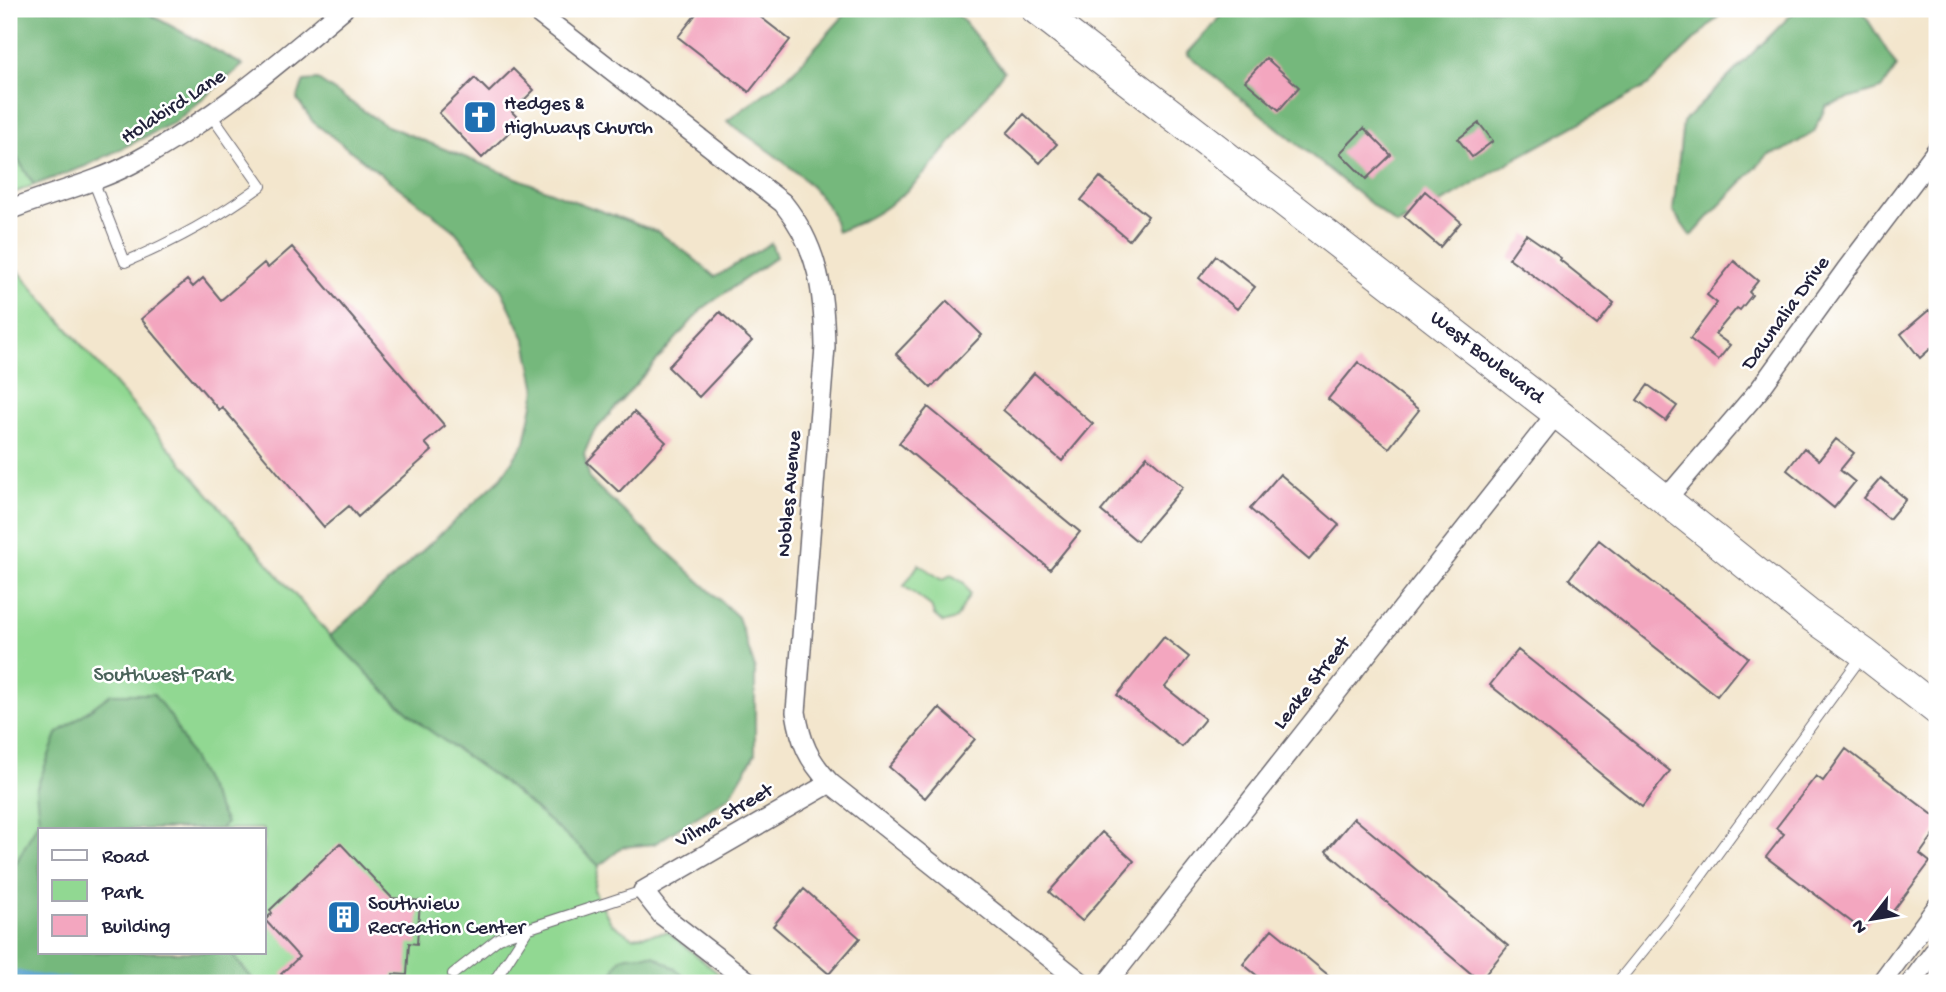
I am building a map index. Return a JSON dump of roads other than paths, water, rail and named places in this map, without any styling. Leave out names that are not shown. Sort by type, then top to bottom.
[{"type":"main road","name":"West Boulevard","points":[[1036,9],[1557,413],[1807,612],[1937,710]]},
{"type":"street","name":"Holabird Lane","points":[[9,210],[132,164],[211,115],[265,76],[343,9]]},
{"type":"street","name":"Nobles Avenue","points":[[533,9],[783,203],[798,222],[810,246],[820,280],[825,317],[825,347],[796,712],[800,734],[809,757],[830,783],[1083,983]]},
{"type":"street","name":"Dawnalia Drive","points":[[1666,499],[1760,389],[1937,150]]},
{"type":"street","name":"Leake Street","points":[[1107,983],[1557,413]]},
{"type":"street","name":"Vilma Street","points":[[643,891],[830,783]]},
{"type":"street","points":[[643,891],[659,912],[750,983]]},
{"type":"street","points":[[1881,983],[1937,907]]},
{"type":"street","points":[[1911,983],[1937,948]]},
{"type":"lane","points":[[93,179],[125,262],[168,244],[219,216],[261,186],[211,115]]},
{"type":"lane","points":[[1617,983],[1676,909],[1864,653]]},
{"type":"lane","points":[[453,974],[499,938],[643,891]]},
{"type":"lane","points":[[493,983],[528,929]]},
{"type":"waterway","points":[[9,972],[68,981],[117,983]]},
{"type":"place","name":"Hedges & Highways Church","points":[[480,117]]},
{"type":"place","name":"Southview Recreation Center","points":[[344,917]]},
{"type":"park label","name":"Southwest Park","points":[[163,676]]}]
